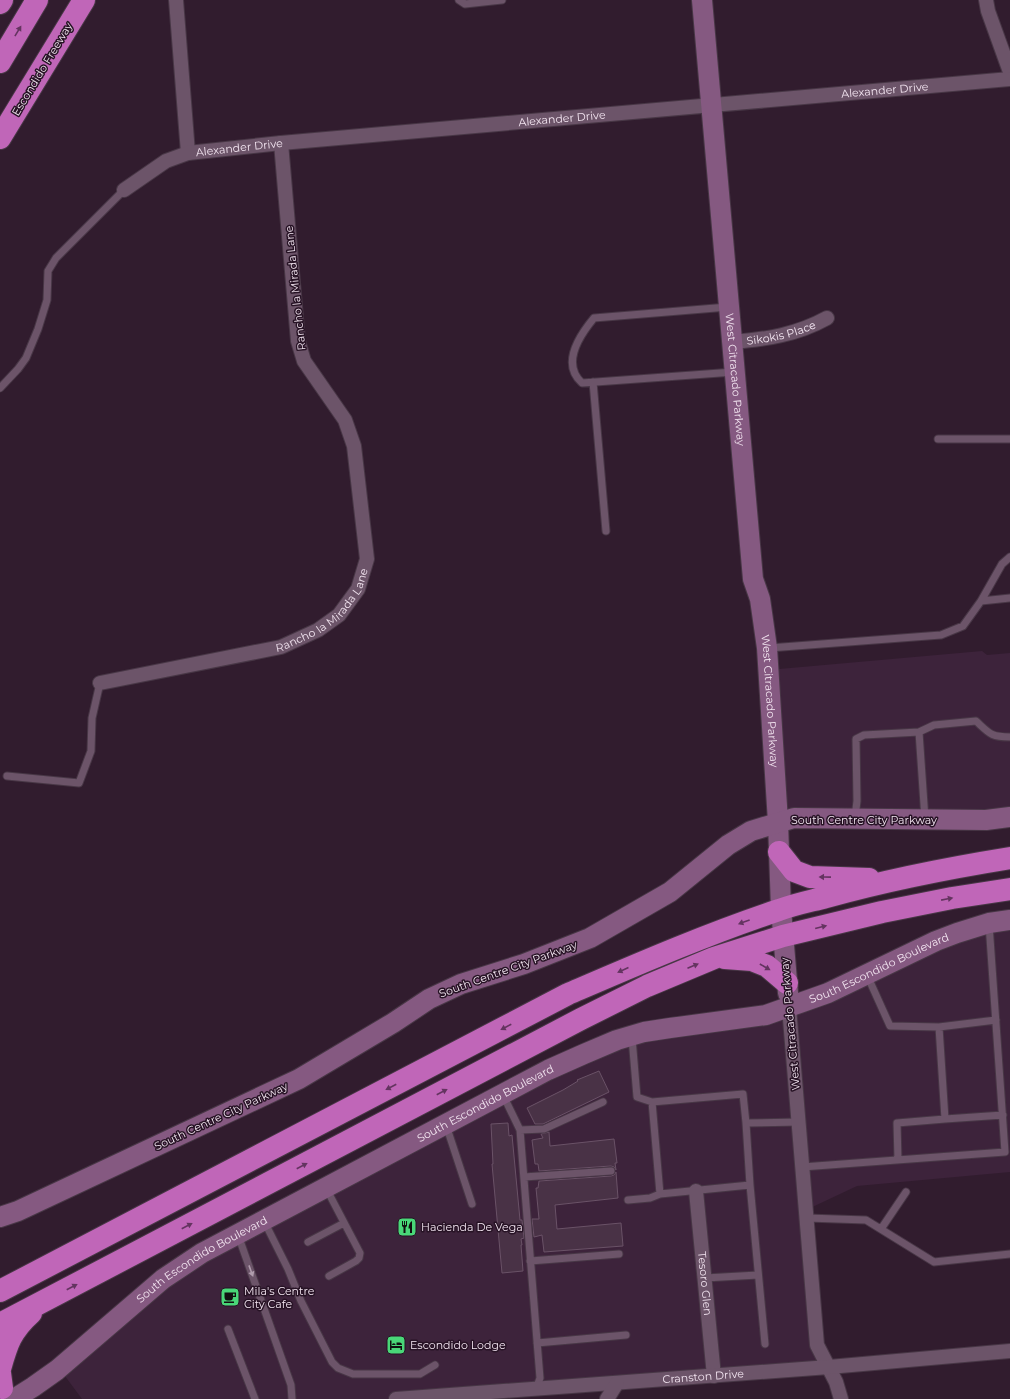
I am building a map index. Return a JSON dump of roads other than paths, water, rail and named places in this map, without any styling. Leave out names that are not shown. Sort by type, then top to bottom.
[{"type":"highway","points":[[0,62],[37,0]]},
{"type":"highway","name":"Escondido Freeway","points":[[0,138],[84,0]]},
{"type":"highway","points":[[779,852],[794,871],[810,877],[892,880]]},
{"type":"highway","points":[[0,1291],[568,994],[704,936],[781,909],[892,880],[1010,858]]},
{"type":"highway","points":[[0,1324],[581,1019],[647,986],[714,958],[783,936],[882,912],[944,899],[1010,890]]},
{"type":"highway","points":[[714,958],[752,960],[767,966],[787,983]]},
{"type":"highway","points":[[4,1386],[8,1342],[24,1319],[42,1302]]},
{"type":"street","points":[[176,0],[188,153]]},
{"type":"street","name":"West Citracado Parkway","points":[[702,0],[753,579],[760,599],[766,648],[778,822],[781,909],[817,1345],[836,1382],[841,1399]]},
{"type":"street","points":[[986,0],[988,11],[1010,72]]},
{"type":"street","name":"Alexander Drive","points":[[124,190],[166,162],[188,153],[281,143],[1010,79]]},
{"type":"street","name":"Rancho la Mirada Lane","points":[[100,683],[281,647],[318,630],[340,615],[358,589],[367,558],[354,446],[345,420],[304,361],[298,341],[281,143]]},
{"type":"street","name":"Sikokis Place","points":[[733,342],[764,339],[790,334],[811,327],[827,318]]},
{"type":"street","name":"South Centre City Parkway","points":[[0,1217],[18,1211],[299,1080],[393,1023],[429,999],[462,984],[524,964],[590,938],[670,892],[728,845],[751,831],[794,818],[986,820],[1010,817]]},
{"type":"street","name":"South Escondido Boulevard","points":[[4,1386],[33,1388],[57,1370],[163,1280],[202,1254],[548,1070],[618,1040],[632,1036],[670,1028],[764,1015],[789,1007],[828,993],[936,941],[989,923],[1010,920]]},
{"type":"street","name":"Tesoro Glen","points":[[696,1191],[714,1376]]},
{"type":"street","name":"Cranston Drive","points":[[396,1399],[714,1376],[1010,1351]]},
{"type":"street","points":[[607,1399],[617,1383]]},
{"type":"lane","points":[[460,0],[466,4],[502,0]]},
{"type":"lane","points":[[0,388],[26,358],[38,329],[47,300],[48,271],[56,258],[124,190]]},
{"type":"lane","points":[[729,307],[594,318],[585,328],[573,350],[573,364],[577,378],[582,383],[735,372]]},
{"type":"lane","points":[[593,382],[606,531]]},
{"type":"lane","points":[[938,439],[1010,439]]},
{"type":"lane","points":[[766,648],[941,635],[963,626],[1002,564],[1010,557]]},
{"type":"lane","points":[[980,601],[1010,598]]},
{"type":"lane","points":[[7,776],[79,783],[91,751],[92,718],[100,683]]},
{"type":"lane","points":[[854,818],[857,801],[856,739],[864,735],[919,732],[934,725],[976,721],[987,732],[995,737],[1010,737]]},
{"type":"lane","points":[[919,732],[925,819]]},
{"type":"lane","points":[[802,1167],[1005,1152],[989,923]]},
{"type":"lane","points":[[867,975],[890,1026],[939,1027],[996,1020]]},
{"type":"lane","points":[[939,1027],[945,1119]]},
{"type":"lane","points":[[632,1036],[637,1097],[652,1102],[743,1094],[765,1344]]},
{"type":"lane","points":[[503,1095],[520,1130],[540,1378],[536,1389]]},
{"type":"lane","points":[[520,1130],[544,1129],[603,1102]]},
{"type":"lane","points":[[652,1102],[660,1194]]},
{"type":"lane","points":[[898,1160],[897,1123],[1002,1115]]},
{"type":"lane","points":[[746,1123],[799,1122]]},
{"type":"lane","points":[[446,1125],[472,1204]]},
{"type":"lane","points":[[524,1177],[611,1171]]},
{"type":"lane","points":[[628,1200],[650,1198],[660,1194],[750,1185]]},
{"type":"lane","points":[[326,1188],[360,1253],[359,1258],[356,1261],[329,1276]]},
{"type":"lane","points":[[881,1229],[906,1192]]},
{"type":"lane","points":[[807,1218],[866,1220],[934,1262],[1010,1254]]},
{"type":"lane","points":[[264,1221],[288,1269],[301,1302],[332,1362],[338,1368],[352,1374],[420,1374],[435,1365]]},
{"type":"lane","points":[[308,1242],[344,1223]]},
{"type":"lane","points":[[238,1234],[291,1385],[292,1399]]},
{"type":"lane","points":[[530,1261],[619,1254]]},
{"type":"lane","points":[[705,1278],[758,1275]]},
{"type":"lane","points":[[228,1329],[255,1399]]},
{"type":"lane","points":[[537,1343],[626,1336]]},
{"type":"place","name":"Hacienda De Vega","points":[[407,1227]]},
{"type":"place","name":"Mila's Centre City Cafe","points":[[230,1297]]},
{"type":"place","name":"Escondido Lodge","points":[[396,1345]]}]
